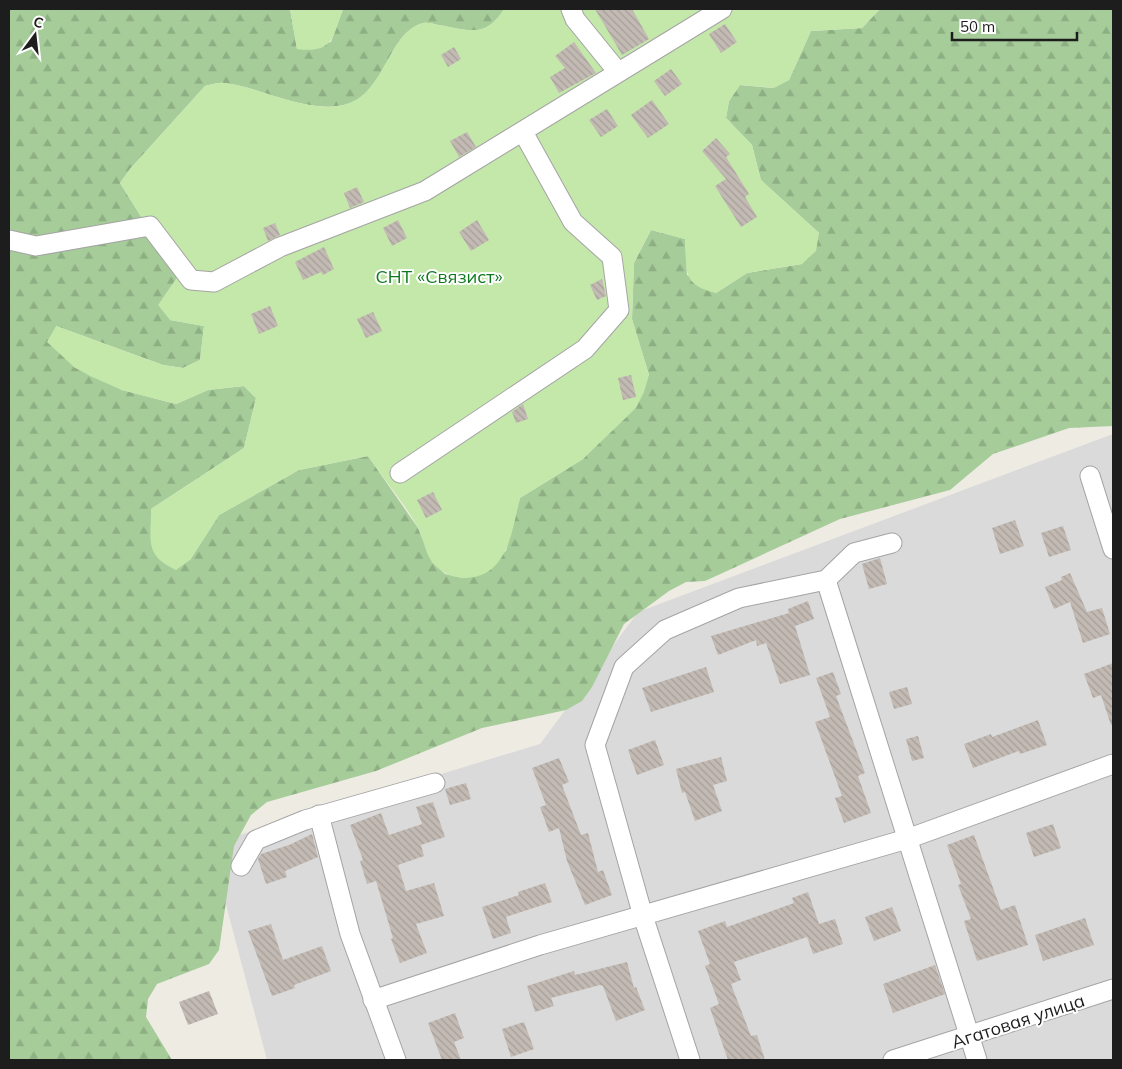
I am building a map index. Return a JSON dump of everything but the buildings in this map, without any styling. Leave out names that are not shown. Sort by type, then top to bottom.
[{"type":"street","points":[[571,9],[575,19],[618,72]]},
{"type":"street","points":[[9,240],[36,246],[150,226],[191,280],[214,282],[280,247],[424,191],[722,9]]},
{"type":"street","points":[[400,473],[585,349],[619,310],[612,257],[573,222],[523,132]]},
{"type":"street","points":[[1090,476],[1113,549]]},
{"type":"street","points":[[690,1060],[643,916],[595,745],[624,667],[665,630],[739,598],[826,580],[854,553],[892,543]]},
{"type":"street","points":[[826,580],[977,1060]]},
{"type":"street","points":[[373,1000],[540,945],[907,839],[1113,764]]},
{"type":"street","points":[[241,866],[256,840],[319,815],[435,783]]},
{"type":"street","points":[[319,815],[350,934],[396,1060]]},
{"type":"street","name":"Агатовая улица","points":[[893,1060],[1113,989]]},
{"type":"shaded area","points":[[1113,434],[1113,1060],[267,1060],[210,844],[540,744],[638,612]]},
{"type":"green space","points":[[9,9],[290,9],[297,49],[331,42],[343,9],[504,9],[497,19],[483,29],[468,30],[427,23],[412,28],[402,37],[372,86],[362,96],[350,103],[320,106],[303,104],[222,83],[205,86],[130,169],[120,183],[178,276],[170,320],[204,326],[200,360],[183,368],[163,365],[56,326],[74,367],[122,390],[176,404],[208,390],[244,386],[256,398],[244,448],[151,509],[190,560],[219,515],[299,470],[368,456],[418,528],[432,562],[445,574],[463,578],[506,551],[520,498],[583,459],[649,375],[632,319],[634,263],[651,230],[685,239],[687,275],[716,293],[747,273],[802,264],[819,233],[761,180],[752,145],[726,118],[729,101],[740,85],[773,88],[789,80],[811,31],[862,28],[880,9],[1113,9],[1113,426],[1069,428],[993,454],[950,490],[840,519],[705,581],[686,582],[669,591],[624,624],[592,687],[582,701],[566,710],[482,728],[376,771],[267,802],[251,815],[234,846],[219,950],[209,964],[157,984],[148,999],[146,1017],[172,1060],[9,1060]]},
{"type":"green space","points":[[290,9],[343,9],[337,28],[330,41],[318,49],[309,50],[297,49]]},
{"type":"green space","name":"СНТ «Связист»","points":[[504,9],[880,9],[862,28],[811,31],[789,80],[774,88],[740,85],[729,101],[726,118],[752,145],[761,180],[819,233],[816,251],[802,264],[747,273],[716,293],[705,290],[691,281],[686,268],[685,239],[651,230],[634,263],[632,319],[649,375],[644,392],[636,408],[583,459],[520,498],[506,550],[491,570],[480,576],[456,577],[436,567],[428,555],[413,519],[368,456],[299,470],[219,515],[190,560],[176,570],[159,559],[154,553],[150,538],[151,509],[244,448],[256,398],[244,386],[208,390],[176,404],[122,390],[74,367],[47,342],[56,326],[163,365],[183,368],[200,360],[204,326],[170,320],[158,305],[178,276],[120,183],[130,169],[205,86],[222,83],[303,104],[320,106],[350,103],[362,96],[372,86],[402,37],[412,28],[427,23],[468,30],[483,29],[497,19]]}]
